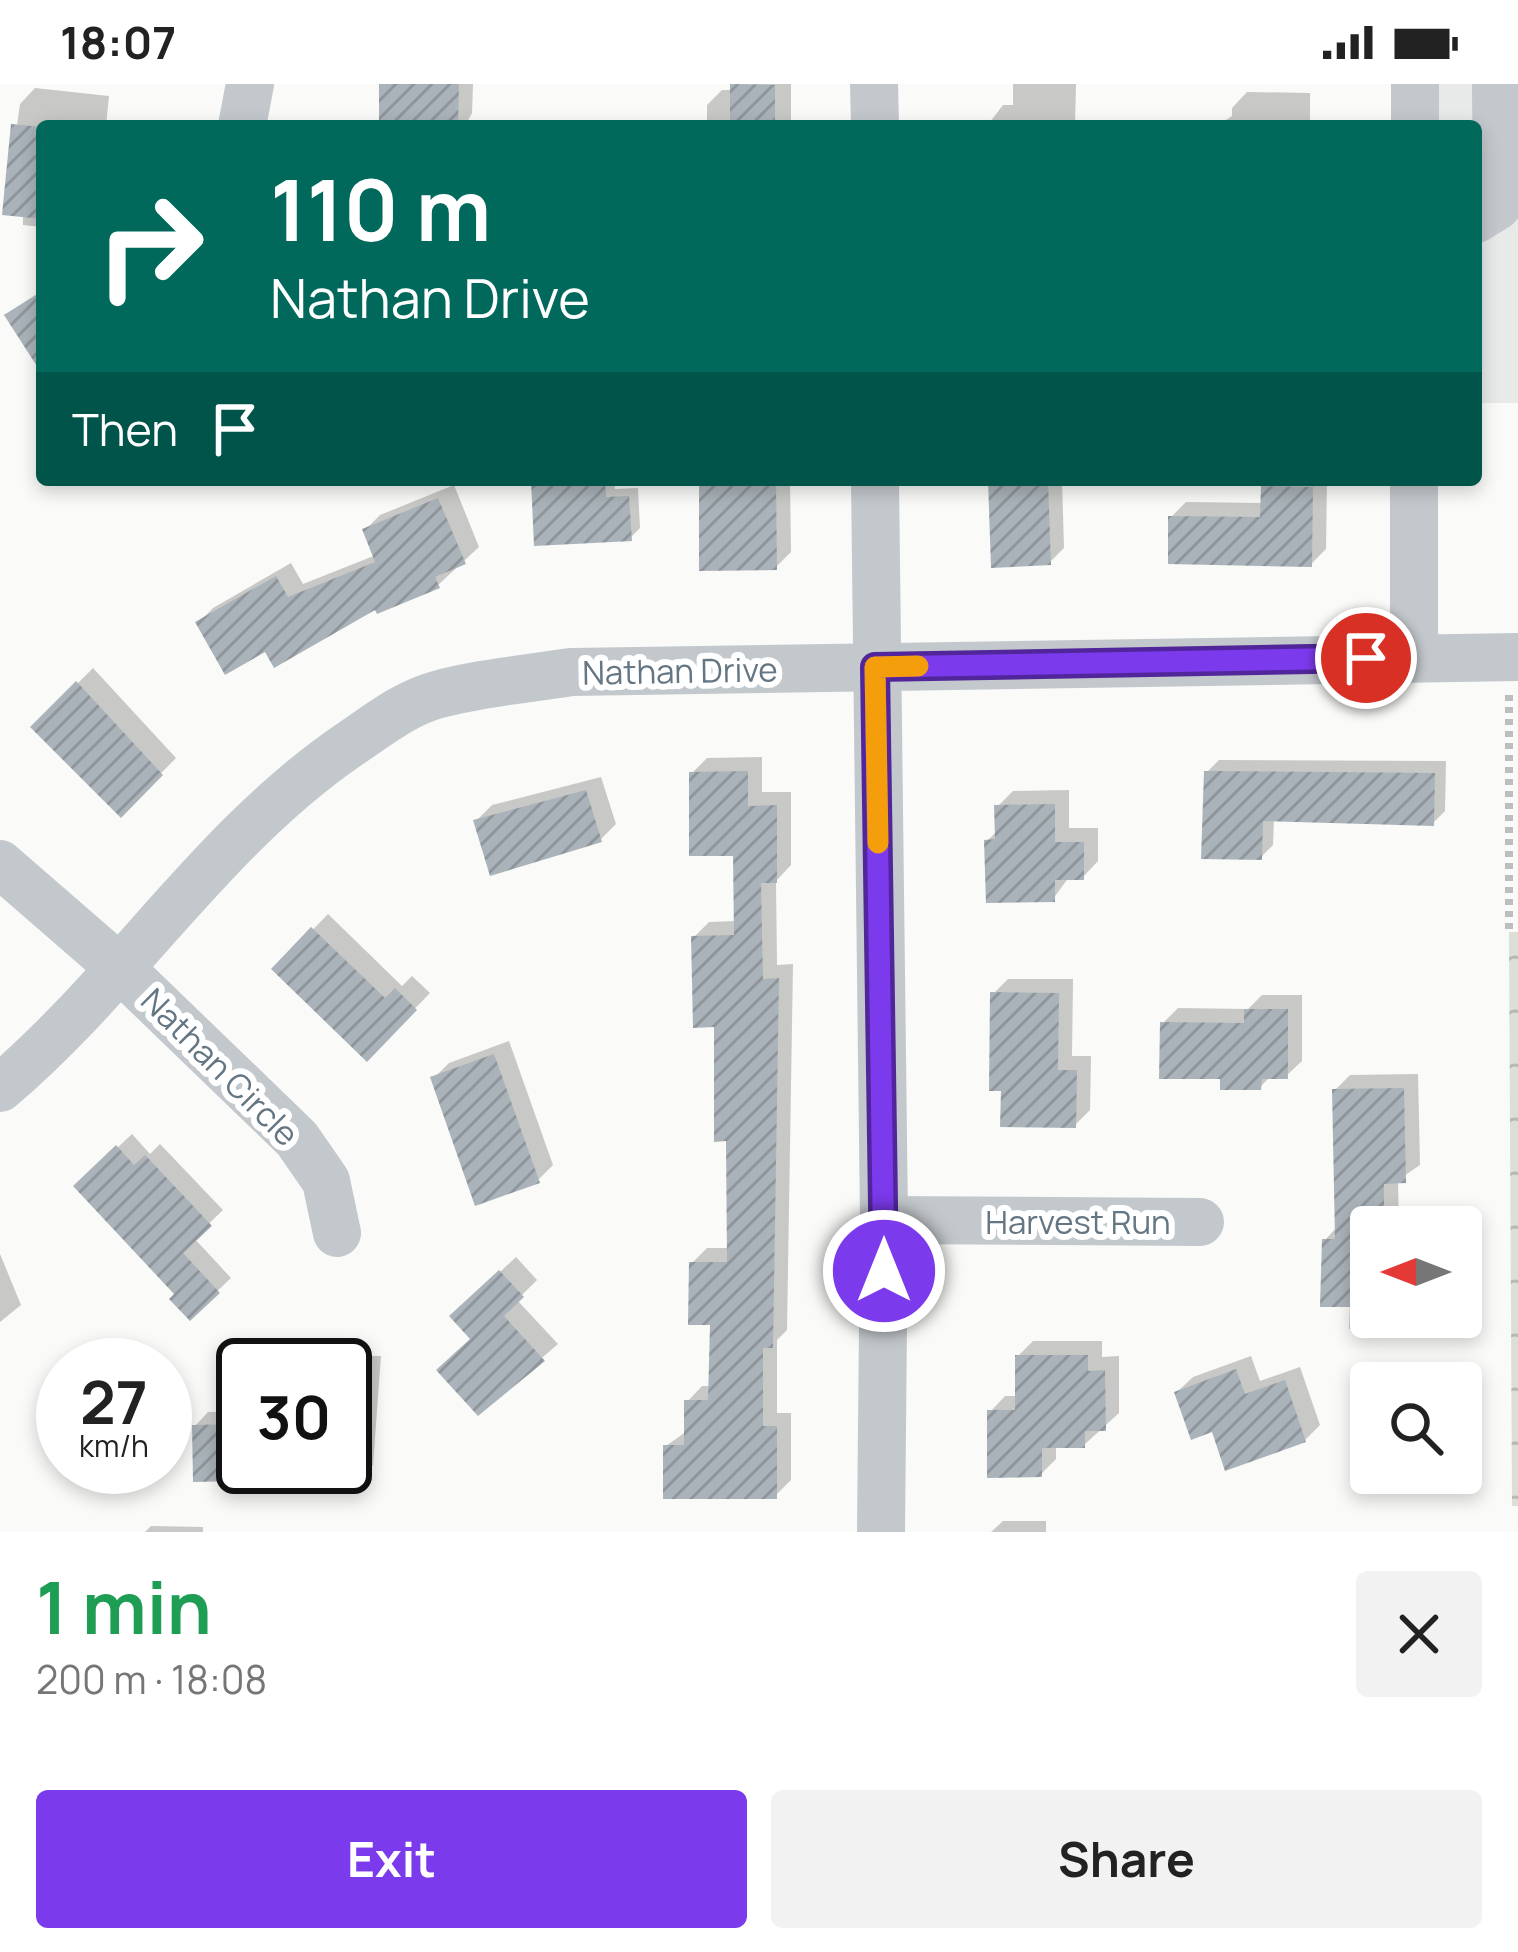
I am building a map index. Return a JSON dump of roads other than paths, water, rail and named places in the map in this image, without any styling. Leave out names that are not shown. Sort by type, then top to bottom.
[{"type":"street","points":[[243,120],[250,84]]},
{"type":"street","points":[[874,84],[874,120]]},
{"type":"street","points":[[1414,84],[1414,120]]},
{"type":"street","points":[[1482,215],[1497,206],[1496,84]]},
{"type":"street","points":[[875,486],[884,1220],[881,1532]]},
{"type":"street","points":[[1414,486],[1414,657]]},
{"type":"street","name":"Nathan Drive","points":[[0,1088],[122,970],[212,861],[291,784],[399,711],[436,695],[571,672],[1514,657]]},
{"type":"street","name":"Nathan Circle","points":[[0,864],[122,970],[297,1139],[326,1181],[337,1233]]},
{"type":"street","name":"Harvest Run","points":[[884,1220],[1200,1222]]}]
